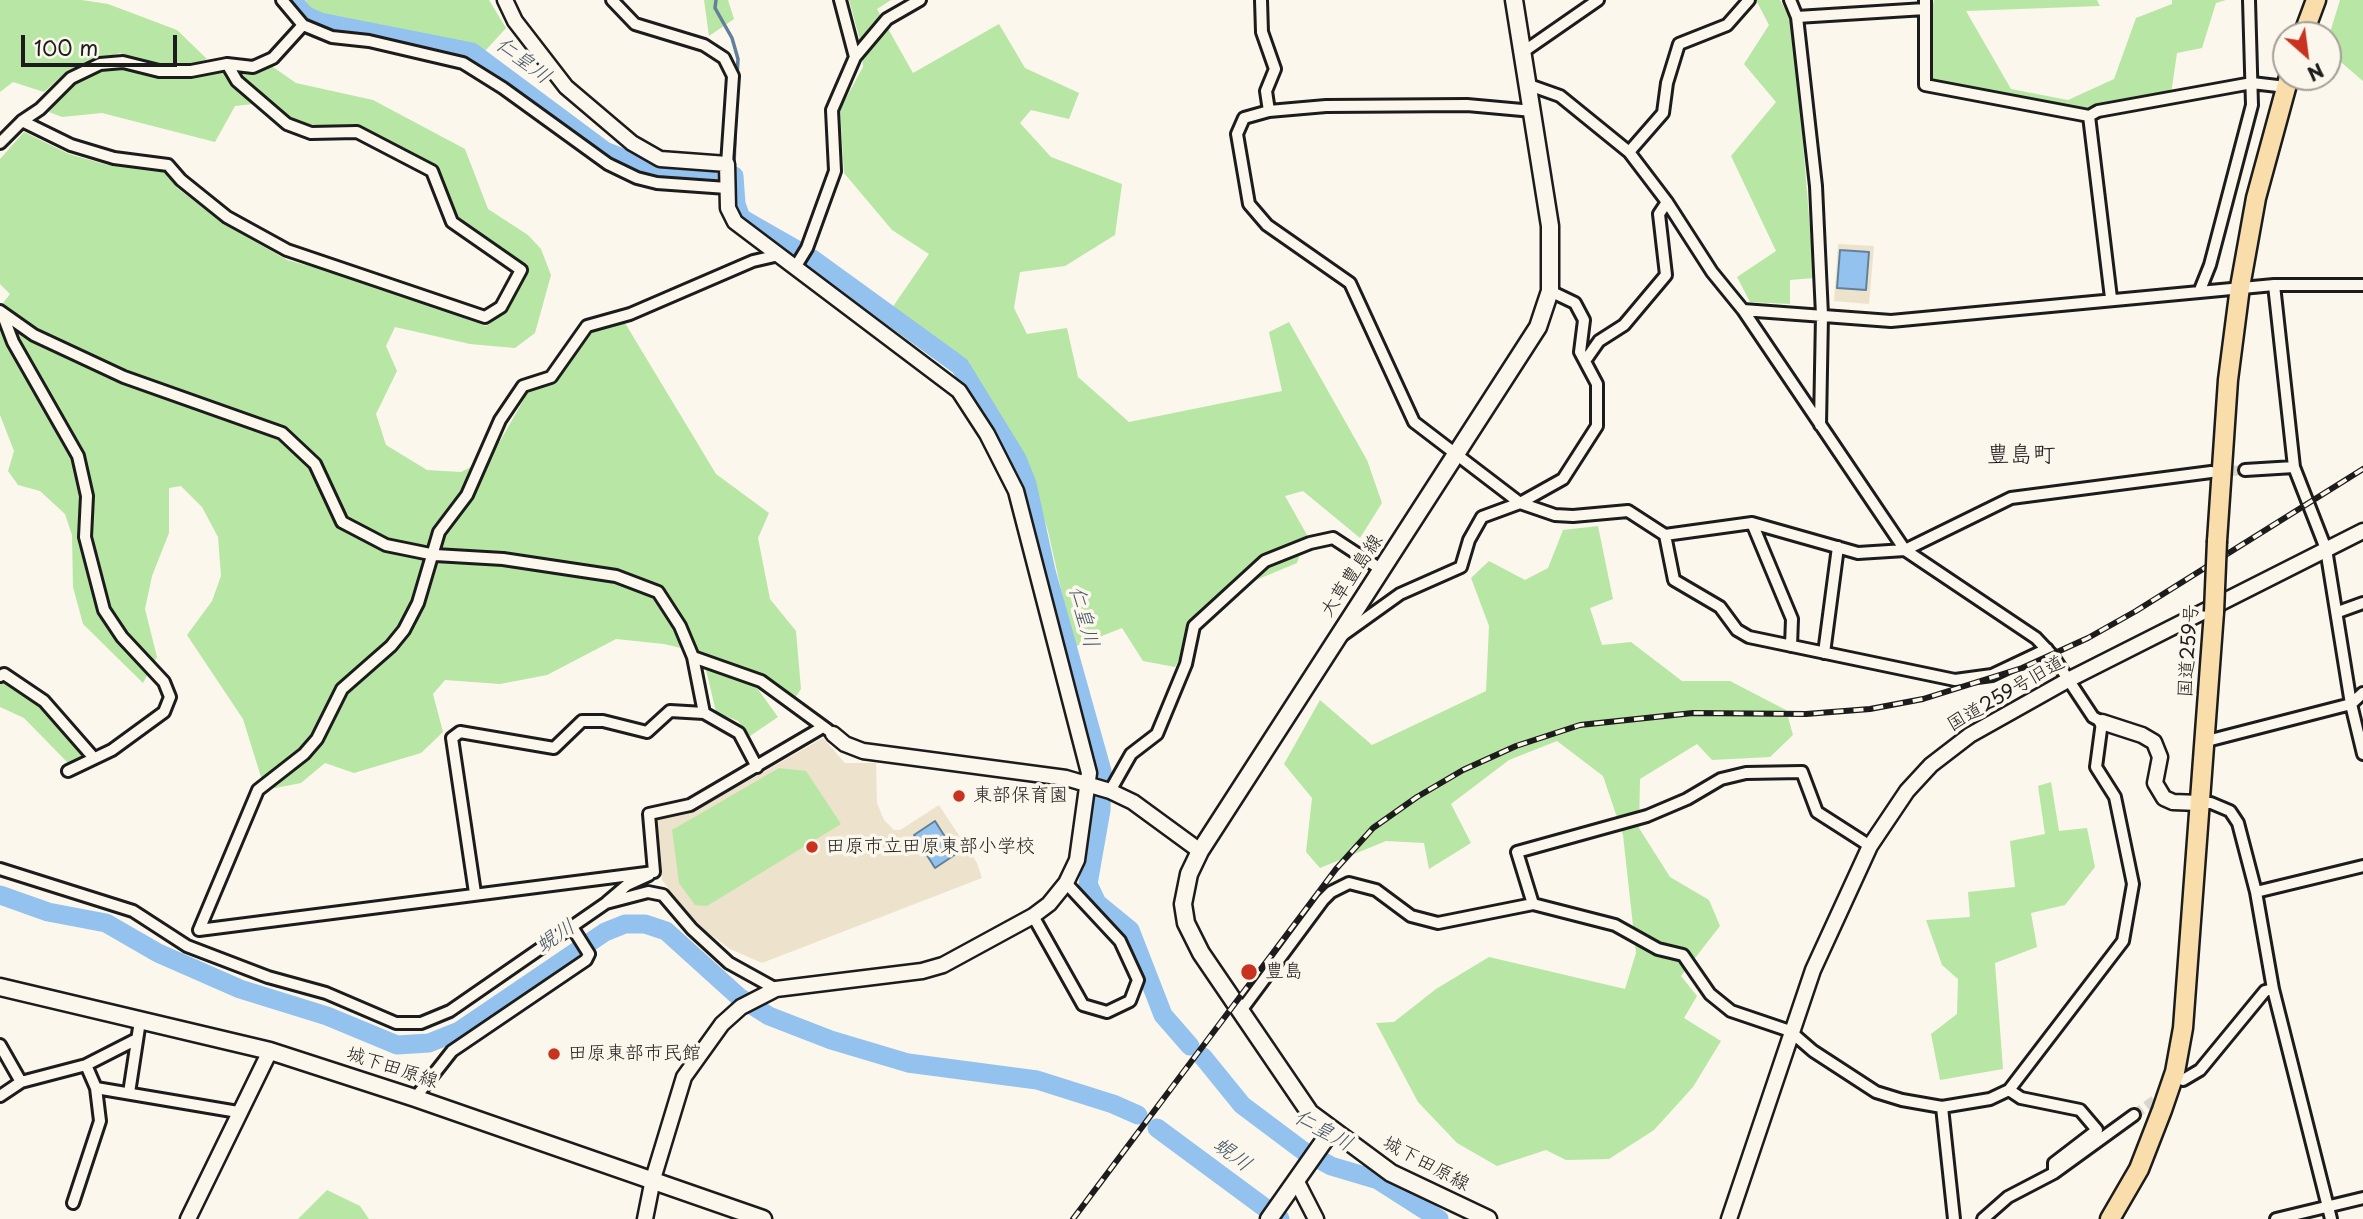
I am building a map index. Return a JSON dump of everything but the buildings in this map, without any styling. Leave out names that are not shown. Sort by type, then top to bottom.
[{"type":"highway","points":[[2308,21],[2316,0]]},
{"type":"highway","name":"国道259号","points":[[2110,1219],[2138,1169],[2175,1072],[2183,1028],[2214,612],[2228,380],[2240,287],[2256,198],[2286,91]]},
{"type":"main road","name":"大草豊島線","points":[[1327,1137],[1201,953],[1186,923],[1183,904],[1189,874],[1200,851],[1334,641],[1457,457],[1538,327],[1550,291],[1550,226],[1514,0]]},
{"type":"main road","name":"城下田原線","points":[[0,987],[270,1051],[653,1179],[763,1219]]},
{"type":"main road","name":"城下田原線","points":[[1327,1137],[1391,1173],[1488,1219]]},
{"type":"main road","points":[[1269,1219],[1327,1137]]},
{"type":"street","points":[[282,0],[303,25],[332,37],[369,41],[463,63],[503,88],[608,164],[638,178],[657,183],[727,188]]},
{"type":"street","points":[[505,0],[515,21],[566,87],[632,143],[660,159],[727,164]]},
{"type":"street","points":[[612,0],[635,23],[704,45],[724,58],[733,76],[727,188],[728,208],[735,222],[959,391],[987,434],[1016,491],[1089,773],[1077,860],[1066,883],[1049,904],[1033,916],[971,953],[922,971],[776,989],[741,1007],[722,1024],[684,1077],[653,1179],[645,1219]]},
{"type":"street","points":[[840,0],[855,57]]},
{"type":"street","points":[[796,266],[807,248],[835,171],[832,110],[855,57],[887,19],[920,0]]},
{"type":"street","points":[[1523,52],[1598,0]]},
{"type":"street","points":[[1629,152],[1663,113],[1667,83],[1679,44],[1727,25],[1749,0]]},
{"type":"street","points":[[1790,0],[1797,17],[1816,186],[1822,314],[1820,426]]},
{"type":"street","points":[[2200,290],[2210,265],[2252,105],[2249,0]]},
{"type":"street","points":[[1264,1],[1262,32],[1275,69],[1266,91],[1269,111]]},
{"type":"street","points":[[1797,17],[1925,4],[1925,85],[2089,116],[2098,111],[2252,83],[2272,82]]},
{"type":"street","points":[[0,143],[71,78],[100,64],[123,62],[159,71],[191,71],[227,64],[253,67],[273,58],[303,25]]},
{"type":"street","points":[[22,121],[71,145],[92,152],[114,158],[168,165],[181,180],[227,216],[287,250],[485,317],[501,307],[521,270],[452,222],[432,171],[356,132],[311,133],[287,124],[237,80],[227,64]]},
{"type":"street","points":[[1529,85],[1560,96],[1629,152],[1667,202],[1712,272],[1743,310],[1905,550],[2036,638],[2047,649],[2093,717],[2154,742],[2160,757],[2155,783],[2164,798],[2173,802],[2211,803],[2230,811],[2238,823],[2256,892],[2273,989],[2331,1219]]},
{"type":"street","points":[[1533,111],[1467,105],[1326,106],[1269,111],[1244,118],[1237,134],[1249,204],[1267,225],[1350,283],[1415,422],[1457,457],[1520,502],[1564,516],[1628,511],[1665,535],[1752,523],[1858,553],[1905,550],[2011,498],[2211,472]]},
{"type":"street","points":[[2089,116],[2112,298]]},
{"type":"street","points":[[1585,362],[1598,341],[1624,325],[1666,275],[1659,214],[1667,202]]},
{"type":"street","points":[[654,872],[199,930],[258,790],[304,754],[317,739],[341,689],[391,646],[404,630],[418,603],[435,555],[439,532],[467,495],[500,420],[523,386],[551,377],[587,326],[630,314],[753,261],[779,255]]},
{"type":"street","points":[[1743,310],[1891,321],[2200,290],[2274,285],[2363,285]]},
{"type":"street","points":[[2274,285],[2294,467],[2326,549],[2351,704],[2363,754]]},
{"type":"street","points":[[1334,641],[1361,625],[1400,594],[1461,567],[1469,540],[1482,517],[1520,502],[1563,479],[1597,426],[1597,384],[1580,352],[1584,320],[1575,303],[1550,291]]},
{"type":"street","points":[[1,312],[34,335],[124,377],[282,433],[315,464],[342,522],[386,545],[435,555],[503,559],[616,576],[657,592],[680,626],[693,657],[704,713]]},
{"type":"street","points":[[1,312],[13,342],[78,456],[87,496],[85,537],[104,610],[122,637],[164,682],[170,697],[164,712],[112,750],[68,771]]},
{"type":"street","points":[[2245,470],[2294,467]]},
{"type":"street","points":[[1752,523],[1792,619],[1791,646]]},
{"type":"street","name":"国道259号旧道","points":[[1729,1219],[1790,1031],[1813,970],[1870,846],[1907,791],[1931,765],[1970,735],[2068,680],[2363,531]]},
{"type":"street","points":[[1665,535],[1674,580],[1720,607],[1737,629],[1749,637],[1955,680],[1992,675],[2047,649]]},
{"type":"street","points":[[1110,791],[1131,754],[1157,734],[1186,664],[1194,626],[1265,561],[1310,543],[1333,538],[1382,570]]},
{"type":"street","points":[[1825,653],[1838,547]]},
{"type":"street","points":[[2338,612],[2363,603]]},
{"type":"street","points":[[693,657],[761,681],[845,744],[863,751],[1066,778],[1110,791],[1133,802],[1200,851]]},
{"type":"street","points":[[0,677],[4,674],[44,701],[93,757]]},
{"type":"street","points":[[2203,742],[2351,704],[2363,693]]},
{"type":"street","points":[[475,893],[452,738],[460,732],[554,748],[582,721],[604,721],[647,732],[670,711],[704,713],[739,733],[757,767]]},
{"type":"street","points":[[1240,1012],[1323,900],[1331,891],[1349,883],[1376,890],[1411,916],[1438,923],[1532,904],[1615,925],[1658,949],[1684,955],[1710,994],[1731,1012],[1790,1031],[1813,1051],[1876,1092],[1942,1107],[1990,1099],[2009,1090],[2123,941],[2133,884],[2115,797],[2096,767],[2102,722]]},
{"type":"street","points":[[654,872],[649,814],[690,805],[828,730]]},
{"type":"street","points":[[1532,904],[1517,852],[1647,816],[1687,799],[1721,779],[1746,773],[1802,772],[1817,812],[1870,846]]},
{"type":"street","points":[[2256,892],[2363,866]]},
{"type":"street","points":[[0,869],[133,911],[187,946],[268,977],[326,993],[396,1023],[421,1023],[450,1011],[606,903],[627,885],[654,872]]},
{"type":"street","points":[[1033,916],[1083,1005],[1107,1012],[1130,1000],[1138,980],[1121,941],[1066,883]]},
{"type":"street","points":[[606,903],[648,891],[663,895],[692,929],[729,962],[776,989]]},
{"type":"street","points":[[415,1098],[452,1051],[586,960],[589,954],[572,927]]},
{"type":"street","points":[[2183,1080],[2200,1070],[2265,991],[2273,989]]},
{"type":"street","points":[[129,1093],[140,1021]]},
{"type":"street","points":[[0,1096],[21,1082],[86,1065],[135,1040]]},
{"type":"street","points":[[0,1045],[21,1082]]},
{"type":"street","points":[[188,1219],[270,1051]]},
{"type":"street","points":[[73,1203],[100,1121],[96,1088],[86,1065]]},
{"type":"street","points":[[96,1088],[238,1112]]},
{"type":"street","points":[[2009,1090],[2021,1098],[2080,1110],[2097,1130],[2054,1163],[2054,1173]]},
{"type":"street","points":[[1942,1107],[1954,1219]]},
{"type":"street","points":[[1983,1219],[2008,1197],[2054,1173],[2134,1115]]},
{"type":"street","points":[[1296,1180],[1316,1219]]},
{"type":"street","points":[[2276,1219],[2363,1198]]},
{"type":"shaded area","points":[[1838,244],[1874,246],[1869,304],[1834,301]]},
{"type":"shaded area","name":"田原市立田原東部小学校","points":[[823,738],[845,763],[876,763],[877,803],[884,820],[894,830],[900,830],[939,805],[977,863],[982,878],[762,963],[730,949],[706,931],[678,902],[662,880],[656,824],[659,819],[695,811]]},
{"type":"green space","points":[[0,0],[82,0],[108,4],[177,30],[207,59],[192,65],[159,66],[120,53],[68,70],[44,92],[13,82],[0,92]]},
{"type":"green space","points":[[305,0],[489,0],[506,28],[485,51],[315,14]]},
{"type":"green space","points":[[704,0],[728,0],[734,19],[709,36]]},
{"type":"green space","points":[[849,0],[891,0],[877,9],[913,73],[999,24],[1025,68],[1079,93],[1069,119],[1031,110],[1020,123],[1051,157],[1122,184],[1115,235],[1065,266],[1020,272],[1014,308],[1027,334],[1067,328],[1078,377],[1129,422],[1282,391],[1269,332],[1289,322],[1367,460],[1382,503],[1360,538],[1303,491],[1285,496],[1307,535],[1297,563],[1220,595],[1188,622],[1185,649],[1175,667],[1143,661],[1122,628],[1074,647],[1048,531],[1024,457],[965,363],[892,308],[929,254],[892,230],[844,173],[840,109],[863,67],[861,44]]},
{"type":"green space","points":[[1756,0],[1780,0],[1791,20],[1814,278],[1790,280],[1790,304],[1750,302],[1737,277],[1776,251],[1731,156],[1776,102],[1744,64],[1769,25]]},
{"type":"green space","points":[[1934,0],[2097,0],[2100,6],[1966,11],[2011,89],[2068,100],[2114,79],[2136,18],[2172,4],[2172,0],[2226,0],[2216,3],[2202,48],[2177,53],[2171,94],[2095,105],[2084,110],[1931,81],[1928,32]]},
{"type":"green space","points":[[2340,0],[2363,0],[2363,81],[2342,63],[2342,21],[2334,21]]},
{"type":"green space","points":[[270,65],[296,83],[373,100],[465,149],[488,209],[528,235],[541,249],[551,275],[535,333],[515,348],[470,344],[395,327],[386,346],[397,371],[376,414],[386,445],[427,470],[461,472],[491,457],[528,392],[556,382],[592,332],[625,323],[716,474],[769,513],[758,538],[770,599],[796,631],[801,689],[795,698],[758,674],[757,688],[778,717],[750,736],[738,721],[716,712],[702,653],[664,644],[616,639],[547,675],[500,684],[445,680],[433,694],[443,732],[421,753],[354,773],[325,763],[301,783],[265,790],[243,719],[187,635],[212,601],[221,576],[218,537],[202,507],[181,486],[169,488],[169,533],[152,576],[145,609],[157,657],[143,683],[83,624],[73,587],[72,535],[65,514],[40,491],[18,485],[8,471],[14,451],[0,415],[0,307],[10,294],[0,284],[0,159],[24,132],[69,154],[108,165],[163,170],[177,188],[224,224],[287,260],[350,277],[486,326],[509,309],[528,267],[457,217],[438,169],[356,124],[322,126],[296,122],[253,104],[235,106],[215,142],[102,113],[62,117],[49,112],[73,84],[103,69],[124,68],[159,77],[191,77],[223,70],[254,73]]},
{"type":"green space","points":[[1598,526],[1613,599],[1590,608],[1602,645],[1631,642],[1682,681],[1730,681],[1786,710],[1793,735],[1770,757],[1712,760],[1697,744],[1640,779],[1639,828],[1670,877],[1709,900],[1720,926],[1681,976],[1697,996],[1684,1018],[1721,1041],[1693,1087],[1654,1130],[1609,1159],[1566,1160],[1546,1150],[1497,1166],[1457,1143],[1418,1102],[1376,1023],[1394,1022],[1436,989],[1489,957],[1625,989],[1636,953],[1623,835],[1603,776],[1557,741],[1509,760],[1451,804],[1471,843],[1429,869],[1424,843],[1386,841],[1320,868],[1306,852],[1312,798],[1284,764],[1320,700],[1372,745],[1486,691],[1489,626],[1471,578],[1489,561],[1525,580],[1548,568],[1563,530]]},
{"type":"green space","points":[[0,676],[41,705],[87,759],[69,764],[24,718],[0,707]]},
{"type":"green space","points":[[779,768],[806,771],[841,824],[707,906],[695,905],[679,883],[672,830]]},
{"type":"green space","points":[[2051,782],[2059,831],[2087,828],[2095,867],[2065,905],[2031,913],[2037,947],[1995,963],[2003,1069],[1940,1080],[1931,1034],[1957,1014],[1958,979],[1942,965],[1926,920],[1970,917],[1968,892],[2015,887],[2010,841],[2045,834],[2038,786]]},
{"type":"green space","points":[[327,1190],[360,1206],[369,1219],[298,1219]]},
{"type":"water","points":[[1840,250],[1869,252],[1866,290],[1837,288]]},
{"type":"water","points":[[935,821],[956,854],[935,868],[914,835]]},
{"type":"waterway","name":"仁皇川","points":[[292,0],[305,15],[320,22],[472,52],[605,151],[652,170],[718,176]]},
{"type":"waterway","points":[[716,0],[715,8],[732,38],[738,59],[737,77]]},
{"type":"waterway","points":[[734,168],[736,105]]},
{"type":"waterway","name":"仁皇川","points":[[734,176],[736,204],[741,218],[797,250]]},
{"type":"waterway","name":"仁皇川","points":[[811,258],[960,366],[1017,459],[1027,484],[1046,571],[1102,771],[1101,810],[1088,884],[1097,903],[1130,930],[1163,1015],[1190,1046]]},
{"type":"waterway","name":"蜆川","points":[[0,895],[48,912],[106,923],[158,953],[240,989],[327,1016],[397,1045],[429,1043],[459,1031],[605,932],[625,924],[645,924],[666,931],[739,997],[769,1016],[831,1040],[908,1063],[1037,1080],[1113,1104],[1138,1115]]},
{"type":"waterway","name":"仁皇川","points":[[1203,1057],[1242,1105],[1302,1150],[1331,1166],[1378,1180],[1439,1219]]},
{"type":"waterway","name":"蜆川","points":[[1157,1128],[1280,1219]]},
{"type":"tunnel","points":[[2216,472],[2245,470]]},
{"type":"tunnel","points":[[2134,1115],[2166,1092]]},
{"type":"railway","points":[[1073,1219],[1336,869],[1373,828],[1417,797],[1463,770],[1516,746],[1580,725],[1693,713],[1806,714],[1870,709],[1923,699],[2022,668],[2088,638],[2136,611],[2363,469]]},
{"type":"place","name":"東部保育園","points":[[959,796]]},
{"type":"place","name":"田原市立田原東部小学校","points":[[812,847]]},
{"type":"place","name":"豊島","points":[[1249,972]]},
{"type":"place","name":"田原東部市民館","points":[[554,1054]]},
{"type":"district","name":"豊島町","points":[[2021,456]]}]
